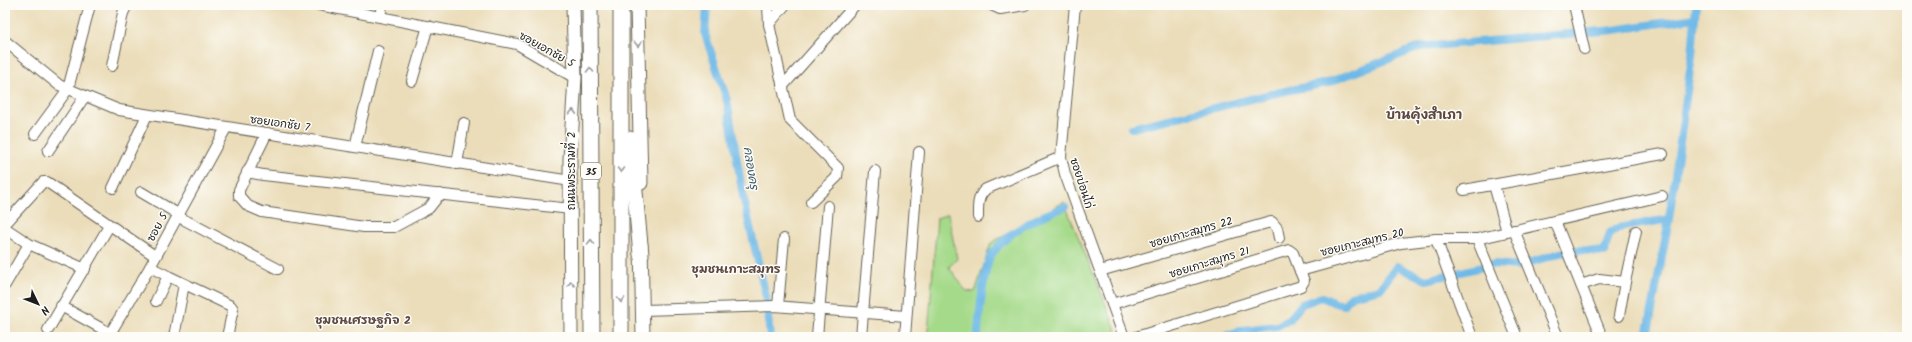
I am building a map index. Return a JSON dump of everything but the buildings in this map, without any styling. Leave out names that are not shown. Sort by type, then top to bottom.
[{"type":"highway","name":"ถนนพระรามที่ 2","points":[[590,5],[592,337]]},
{"type":"highway","points":[[621,5],[621,337]]},
{"type":"highway","points":[[622,46],[641,255]]},
{"type":"main road","name":"ถนนพระรามที่ 2","points":[[572,337],[570,159],[574,78],[573,5]]},
{"type":"main road","points":[[637,5],[643,337]]},
{"type":"street","points":[[35,134],[68,89],[90,5]]},
{"type":"street","points":[[112,66],[123,13],[127,5]]},
{"type":"street","name":"ซอยเอกชัย 5","points":[[319,5],[517,44],[574,78]]},
{"type":"street","points":[[380,17],[382,5]]},
{"type":"street","points":[[768,5],[769,24],[790,120],[838,168],[837,176],[811,202]]},
{"type":"street","points":[[769,24],[785,5]]},
{"type":"street","points":[[782,87],[854,5]]},
{"type":"street","points":[[991,5],[1000,9],[1025,5]]},
{"type":"street","name":"ซอยบ่อนไก่","points":[[1075,5],[1061,157],[1065,174],[1124,337]]},
{"type":"street","points":[[1574,5],[1583,46]]},
{"type":"street","points":[[412,81],[428,26]]},
{"type":"street","name":"ซอยเอกชัย 7","points":[[5,41],[58,85],[119,110],[571,181]]},
{"type":"street","points":[[355,147],[378,51]]},
{"type":"street","points":[[48,151],[85,96]]},
{"type":"street","points":[[113,188],[147,115]]},
{"type":"street","points":[[456,164],[464,123]]},
{"type":"street","name":"ซอย 5","points":[[112,336],[226,128]]},
{"type":"street","points":[[266,133],[247,172],[238,196],[248,206],[262,212],[364,227],[394,227],[429,208],[440,194]]},
{"type":"street","points":[[905,337],[920,152]]},
{"type":"street","points":[[1464,190],[1663,154]]},
{"type":"street","points":[[978,217],[979,197],[986,189],[1061,157]]},
{"type":"street","points":[[860,337],[875,171]]},
{"type":"street","points":[[247,172],[571,209]]},
{"type":"street","points":[[5,224],[45,182],[155,256]]},
{"type":"street","points":[[1494,185],[1510,231],[1528,263],[1558,337]]},
{"type":"street","points":[[141,192],[178,215],[278,269]]},
{"type":"street","name":"ซอยเกาะสมุทร 20","points":[[1300,271],[1384,246],[1436,239],[1477,239],[1662,196]]},
{"type":"street","points":[[817,337],[828,206]]},
{"type":"street","points":[[1555,221],[1602,337]]},
{"type":"street","name":"ซอยเกาะสมุทร 22","points":[[1100,271],[1272,222],[1275,225],[1279,238]]},
{"type":"street","points":[[48,330],[109,226]]},
{"type":"street","points":[[5,228],[29,244],[85,269]]},
{"type":"street","points":[[1619,316],[1636,231]]},
{"type":"street","points":[[772,306],[784,239]]},
{"type":"street","points":[[1436,239],[1472,337]]},
{"type":"street","points":[[1477,239],[1516,337]]},
{"type":"street","points":[[5,284],[29,244]]},
{"type":"street","name":"ซอยเกาะสมุทร 21","points":[[1112,304],[1289,250],[1293,253],[1300,271]]},
{"type":"street","points":[[150,267],[232,308],[227,337]]},
{"type":"street","points":[[1136,337],[1301,286],[1304,281],[1300,271]]},
{"type":"street","points":[[156,300],[168,276]]},
{"type":"street","points":[[1582,285],[1599,278],[1625,282]]},
{"type":"street","points":[[174,337],[184,284]]},
{"type":"street","points":[[61,306],[112,336]]},
{"type":"street","points":[[643,310],[772,306],[906,316]]},
{"type":"street","points":[[564,337],[571,309]]},
{"type":"green space","points":[[1064,202],[1119,337],[927,337],[937,218],[948,214],[957,259],[949,267],[966,291],[975,292],[991,243]]},
{"type":"waterway","name":"คลองครุ","points":[[707,5],[705,34],[727,100],[743,196],[766,297],[770,337]]},
{"type":"waterway","points":[[1221,337],[1243,330],[1277,326],[1289,320],[1302,304],[1322,297],[1344,305],[1351,296],[1380,289],[1397,266],[1426,280],[1495,264],[1519,266],[1560,253],[1579,250],[1604,252],[1610,233],[1618,228],[1669,219],[1692,56],[1696,5]]},
{"type":"waterway","points":[[1132,128],[1280,92],[1327,83],[1420,47],[1614,30],[1695,18]]},
{"type":"waterway","points":[[978,337],[984,282],[988,261],[991,255],[998,246],[1015,231],[1034,220],[1065,207]]},
{"type":"waterway","points":[[1647,337],[1669,219]]},
{"type":"district","name":"บ้านคุ้งสำเภา","points":[[1424,114]]},
{"type":"district","name":"ชุมชนเกาะสมุทร","points":[[736,269]]},
{"type":"district","name":"ชุมชนเศรษฐกิจ 2","points":[[363,320]]}]
